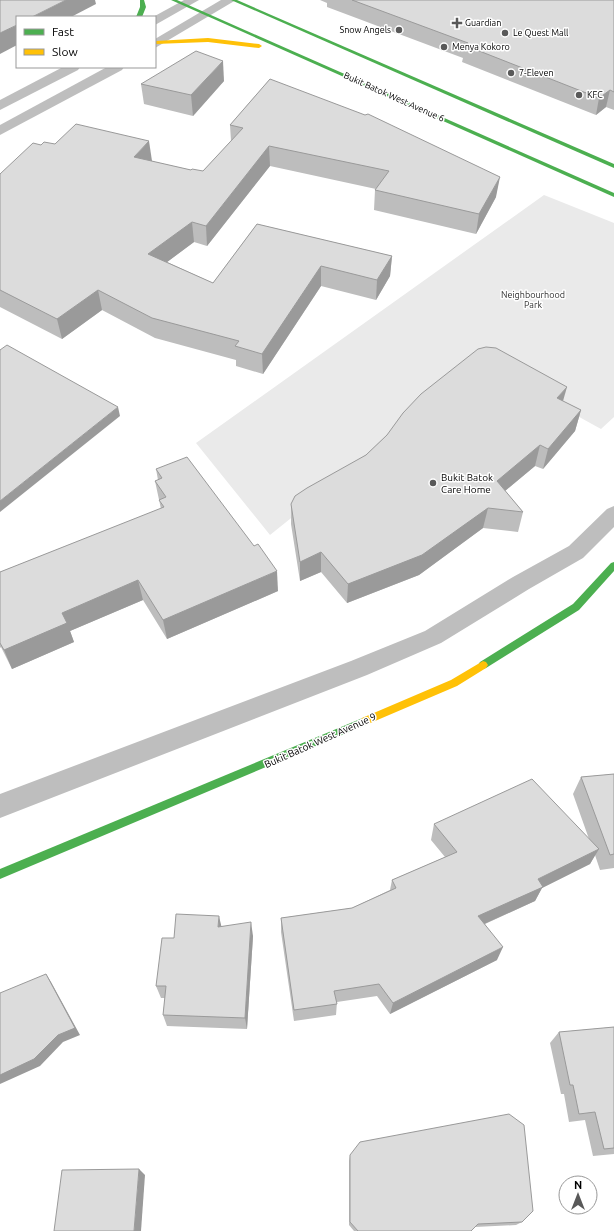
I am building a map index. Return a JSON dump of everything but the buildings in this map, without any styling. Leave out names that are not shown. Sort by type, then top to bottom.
[{"type":"street","points":[[139,16],[143,7],[142,0]]},
{"type":"street","points":[[156,43],[230,0]]},
{"type":"street","points":[[234,0],[614,166]]},
{"type":"street","points":[[156,20],[184,2]]},
{"type":"street","name":"Bukit Batok West Avenue 6","points":[[184,2],[206,14],[614,195]]},
{"type":"street","points":[[277,9],[293,25]]},
{"type":"street","points":[[156,43],[201,39],[223,40],[303,56]]},
{"type":"street","points":[[0,106],[71,68]]},
{"type":"street","points":[[0,131],[115,68]]},
{"type":"street","points":[[0,806],[359,668],[433,637],[521,583],[576,552],[614,514]]},
{"type":"street","name":"Bukit Batok West Avenue 9","points":[[0,874],[242,774],[454,683],[576,608],[614,565]]},
{"type":"green space","name":"Neighbourhood Park","points":[[544,195],[614,223],[614,417],[601,429],[483,364],[270,535],[196,443]]},
{"type":"traffic: fast","points":[[139,16],[143,7],[142,0]]},
{"type":"traffic: fast","points":[[173,0],[614,195]]},
{"type":"traffic: fast","points":[[233,0],[614,166]]},
{"type":"traffic: fast","points":[[483,665],[576,607],[614,565]]},
{"type":"traffic: fast","points":[[0,874],[365,721]]},
{"type":"traffic: slow","points":[[156,43],[208,40],[259,46]]},
{"type":"traffic: slow","points":[[365,721],[454,683],[483,665]]},
{"type":"place","name":"Guardian","points":[[457,23]]},
{"type":"place","name":"Snow Angels","points":[[399,30]]},
{"type":"place","name":"Le Quest Mall","points":[[505,33]]},
{"type":"place","name":"Menya Kokoro","points":[[444,47]]},
{"type":"place","name":"7-Eleven","points":[[511,73]]},
{"type":"place","name":"KFC","points":[[579,95]]},
{"type":"place","name":"Bukit Batok Care Home","points":[[433,483]]}]
